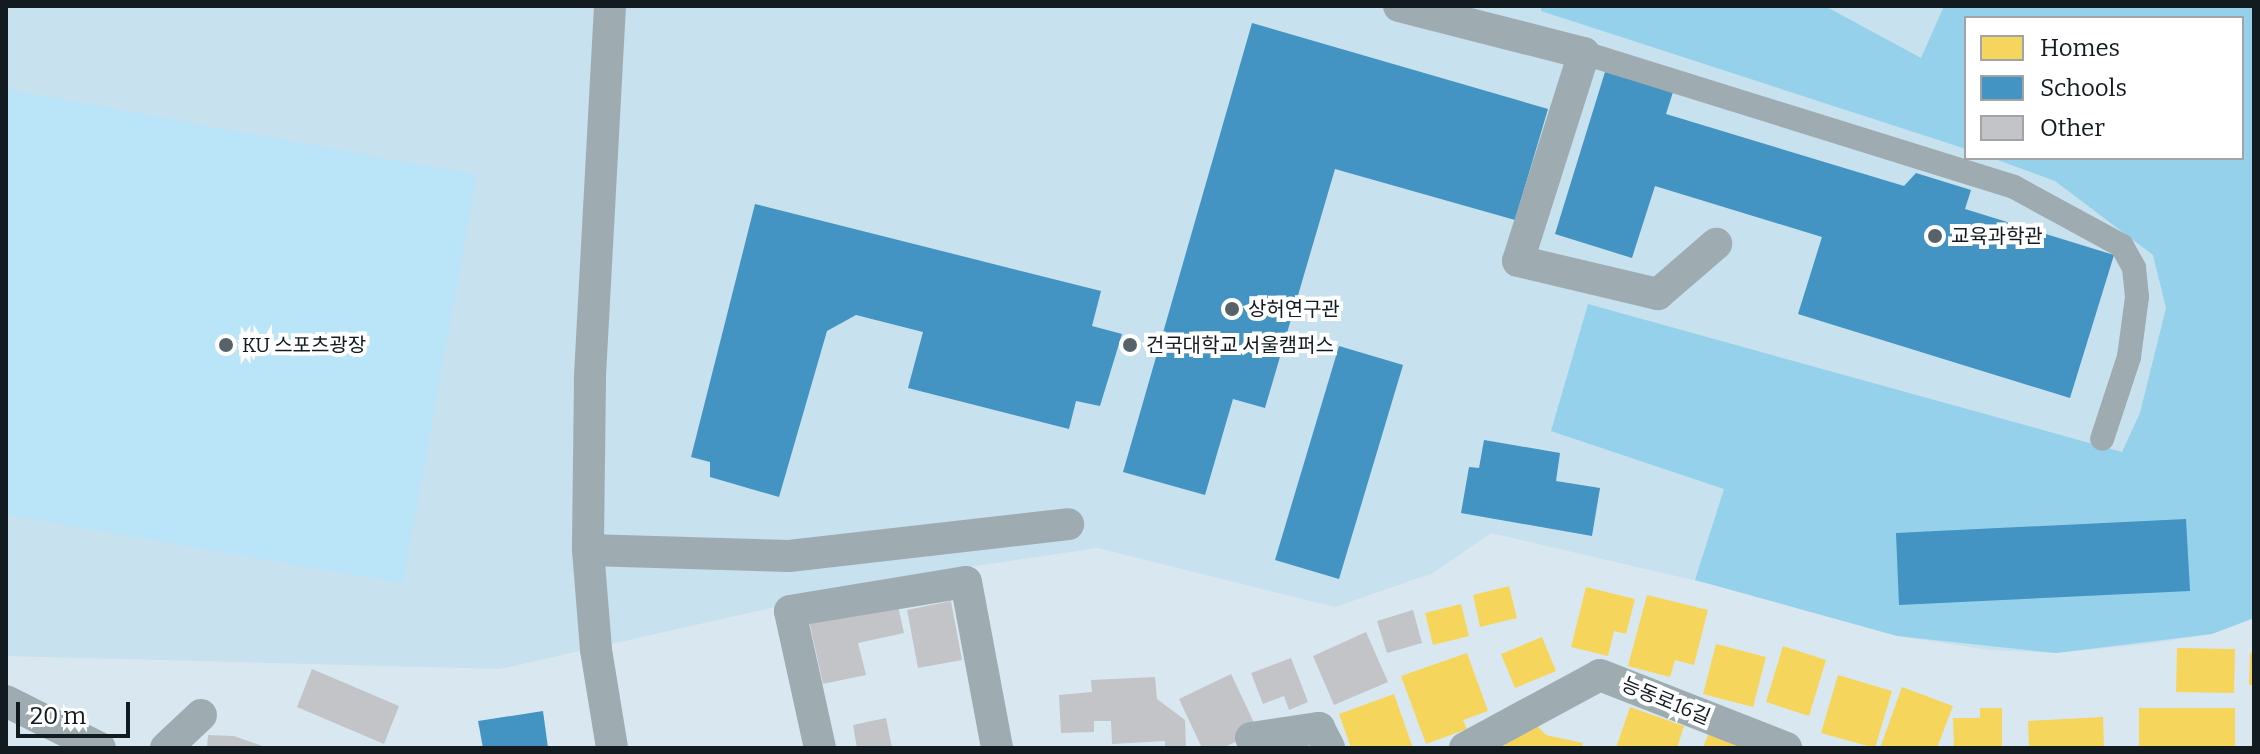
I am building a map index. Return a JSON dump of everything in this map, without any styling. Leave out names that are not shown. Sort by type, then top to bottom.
[{"type":"street","points":[[610,6],[592,334],[588,550],[596,650],[612,748]]},
{"type":"street","points":[[1399,6],[1584,53],[2014,187],[2122,246],[2134,268],[2137,297],[2129,357],[2102,439]]},
{"type":"street","points":[[1584,53],[1518,261],[1658,294],[1716,244]]},
{"type":"street","points":[[588,550],[789,556],[1068,524]]},
{"type":"street","points":[[820,748],[790,611],[966,582],[997,748]]},
{"type":"street","name":"능동로16길","points":[[1465,748],[1600,675],[1786,748]]},
{"type":"street","points":[[6,701],[100,748]]},
{"type":"street","points":[[166,748],[201,715]]},
{"type":"street","points":[[1251,738],[1319,728],[1329,748]]},
{"type":"shaded area","name":"건국대학교 서울캠퍼스","points":[[6,6],[2254,6],[2254,618],[2212,634],[2056,653],[1990,650],[1897,636],[1779,600],[1491,533],[1433,573],[1335,607],[1097,548],[922,574],[500,669],[6,656]]},
{"type":"shaded area","points":[[1542,6],[1825,6],[1921,58],[1944,6],[2254,6],[2254,618],[2212,634],[2056,653],[1897,636],[1695,580],[1724,489],[1551,431],[1588,304],[2122,452],[2140,413],[2166,308],[2153,255],[2055,181],[1997,160],[2244,160],[2244,16],[1964,16],[1964,148],[1541,11]]},
{"type":"shaded area","name":"KU 스포츠광장","points":[[6,89],[477,175],[403,583],[6,515]]},
{"type":"building: Homes","points":[[1509,586],[1517,618],[1480,627],[1473,595]]},
{"type":"building: Homes","points":[[1586,587],[1635,599],[1626,634],[1614,631],[1608,656],[1571,647]]},
{"type":"building: Homes","points":[[1647,595],[1708,610],[1694,665],[1675,660],[1670,677],[1628,666]]},
{"type":"building: Homes","points":[[1461,604],[1469,636],[1433,645],[1425,613]]},
{"type":"building: Homes","points":[[1542,637],[1556,671],[1515,688],[1501,654]]},
{"type":"building: Homes","points":[[1716,644],[1766,657],[1753,707],[1703,694]]},
{"type":"building: Homes","points":[[1783,646],[1826,660],[1809,716],[1766,702]]},
{"type":"building: Homes","points":[[2177,648],[2235,649],[2234,693],[2176,692]]},
{"type":"building: Homes","points":[[2254,652],[2254,685],[2249,685],[2250,653]]},
{"type":"building: Homes","points":[[1467,653],[1488,711],[1463,720],[1467,729],[1426,744],[1401,676]]},
{"type":"building: Homes","points":[[1838,675],[1892,691],[1875,748],[1821,733]]},
{"type":"building: Homes","points":[[1902,687],[1953,706],[1937,748],[1880,748]]},
{"type":"building: Homes","points":[[1394,694],[1413,748],[1351,748],[1339,714]]},
{"type":"building: Homes","points":[[1630,707],[1684,726],[1677,748],[1616,748]]},
{"type":"building: Homes","points":[[1980,708],[2002,708],[2002,748],[1954,748],[1953,718],[1980,718]]},
{"type":"building: Homes","points":[[2139,708],[2235,708],[2235,748],[2139,748]]},
{"type":"building: Homes","points":[[2103,717],[2104,748],[2029,748],[2028,721]]},
{"type":"building: Homes","points":[[1531,719],[1546,735],[1583,743],[1581,748],[1505,748],[1504,735]]},
{"type":"building: Homes","points":[[1710,729],[1740,740],[1739,748],[1703,748]]},
{"type":"building: Schools","name":"상허연구관","points":[[1252,23],[1548,109],[1515,220],[1335,169],[1265,408],[1233,399],[1205,495],[1123,472]]},
{"type":"building: Schools","name":"교육과학관","points":[[1605,72],[1673,92],[1666,114],[1904,186],[1916,173],[1971,190],[1965,209],[2114,255],[2070,398],[1798,314],[1822,237],[1655,186],[1632,258],[1555,234]]},
{"type":"building: Schools","points":[[755,204],[1101,291],[1092,326],[1122,334],[1100,406],[1076,401],[1069,429],[908,388],[923,332],[856,315],[827,331],[779,497],[710,477],[710,462],[691,457]]},
{"type":"building: Schools","points":[[1339,346],[1403,365],[1339,579],[1275,560]]},
{"type":"building: Schools","points":[[1484,440],[1560,453],[1556,481],[1600,488],[1592,536],[1461,513],[1469,467],[1479,468]]},
{"type":"building: Schools","points":[[2186,519],[2190,591],[1899,605],[1896,533]]},
{"type":"building: Schools","points":[[543,711],[548,748],[483,748],[478,721]]},
{"type":"building: Other","points":[[896,597],[904,633],[858,643],[866,675],[823,684],[808,616]]},
{"type":"building: Other","points":[[951,601],[962,660],[918,668],[907,610]]},
{"type":"building: Other","points":[[1413,610],[1422,643],[1387,653],[1377,621]]},
{"type":"building: Other","points":[[1366,632],[1388,682],[1334,705],[1313,656]]},
{"type":"building: Other","points":[[1291,658],[1308,702],[1289,710],[1284,696],[1263,704],[1251,673]]},
{"type":"building: Other","points":[[312,669],[399,706],[384,744],[297,707]]},
{"type":"building: Other","points":[[1231,674],[1258,731],[1223,748],[1202,748],[1179,699]]},
{"type":"building: Other","points":[[1155,677],[1157,699],[1185,720],[1186,748],[1165,748],[1165,741],[1112,744],[1111,721],[1094,721],[1094,732],[1061,733],[1059,695],[1092,692],[1091,680]]},
{"type":"building: Other","points":[[886,718],[892,748],[857,748],[853,725]]},
{"type":"building: Other","points":[[208,735],[234,736],[268,748],[207,748]]},
{"type":"place","name":"교육과학관","points":[[1935,236]]},
{"type":"place","name":"상허연구관","points":[[1232,309]]},
{"type":"place","name":"KU 스포츠광장","points":[[226,345]]},
{"type":"place","name":"건국대학교 서울캠퍼스","points":[[1130,345]]}]
